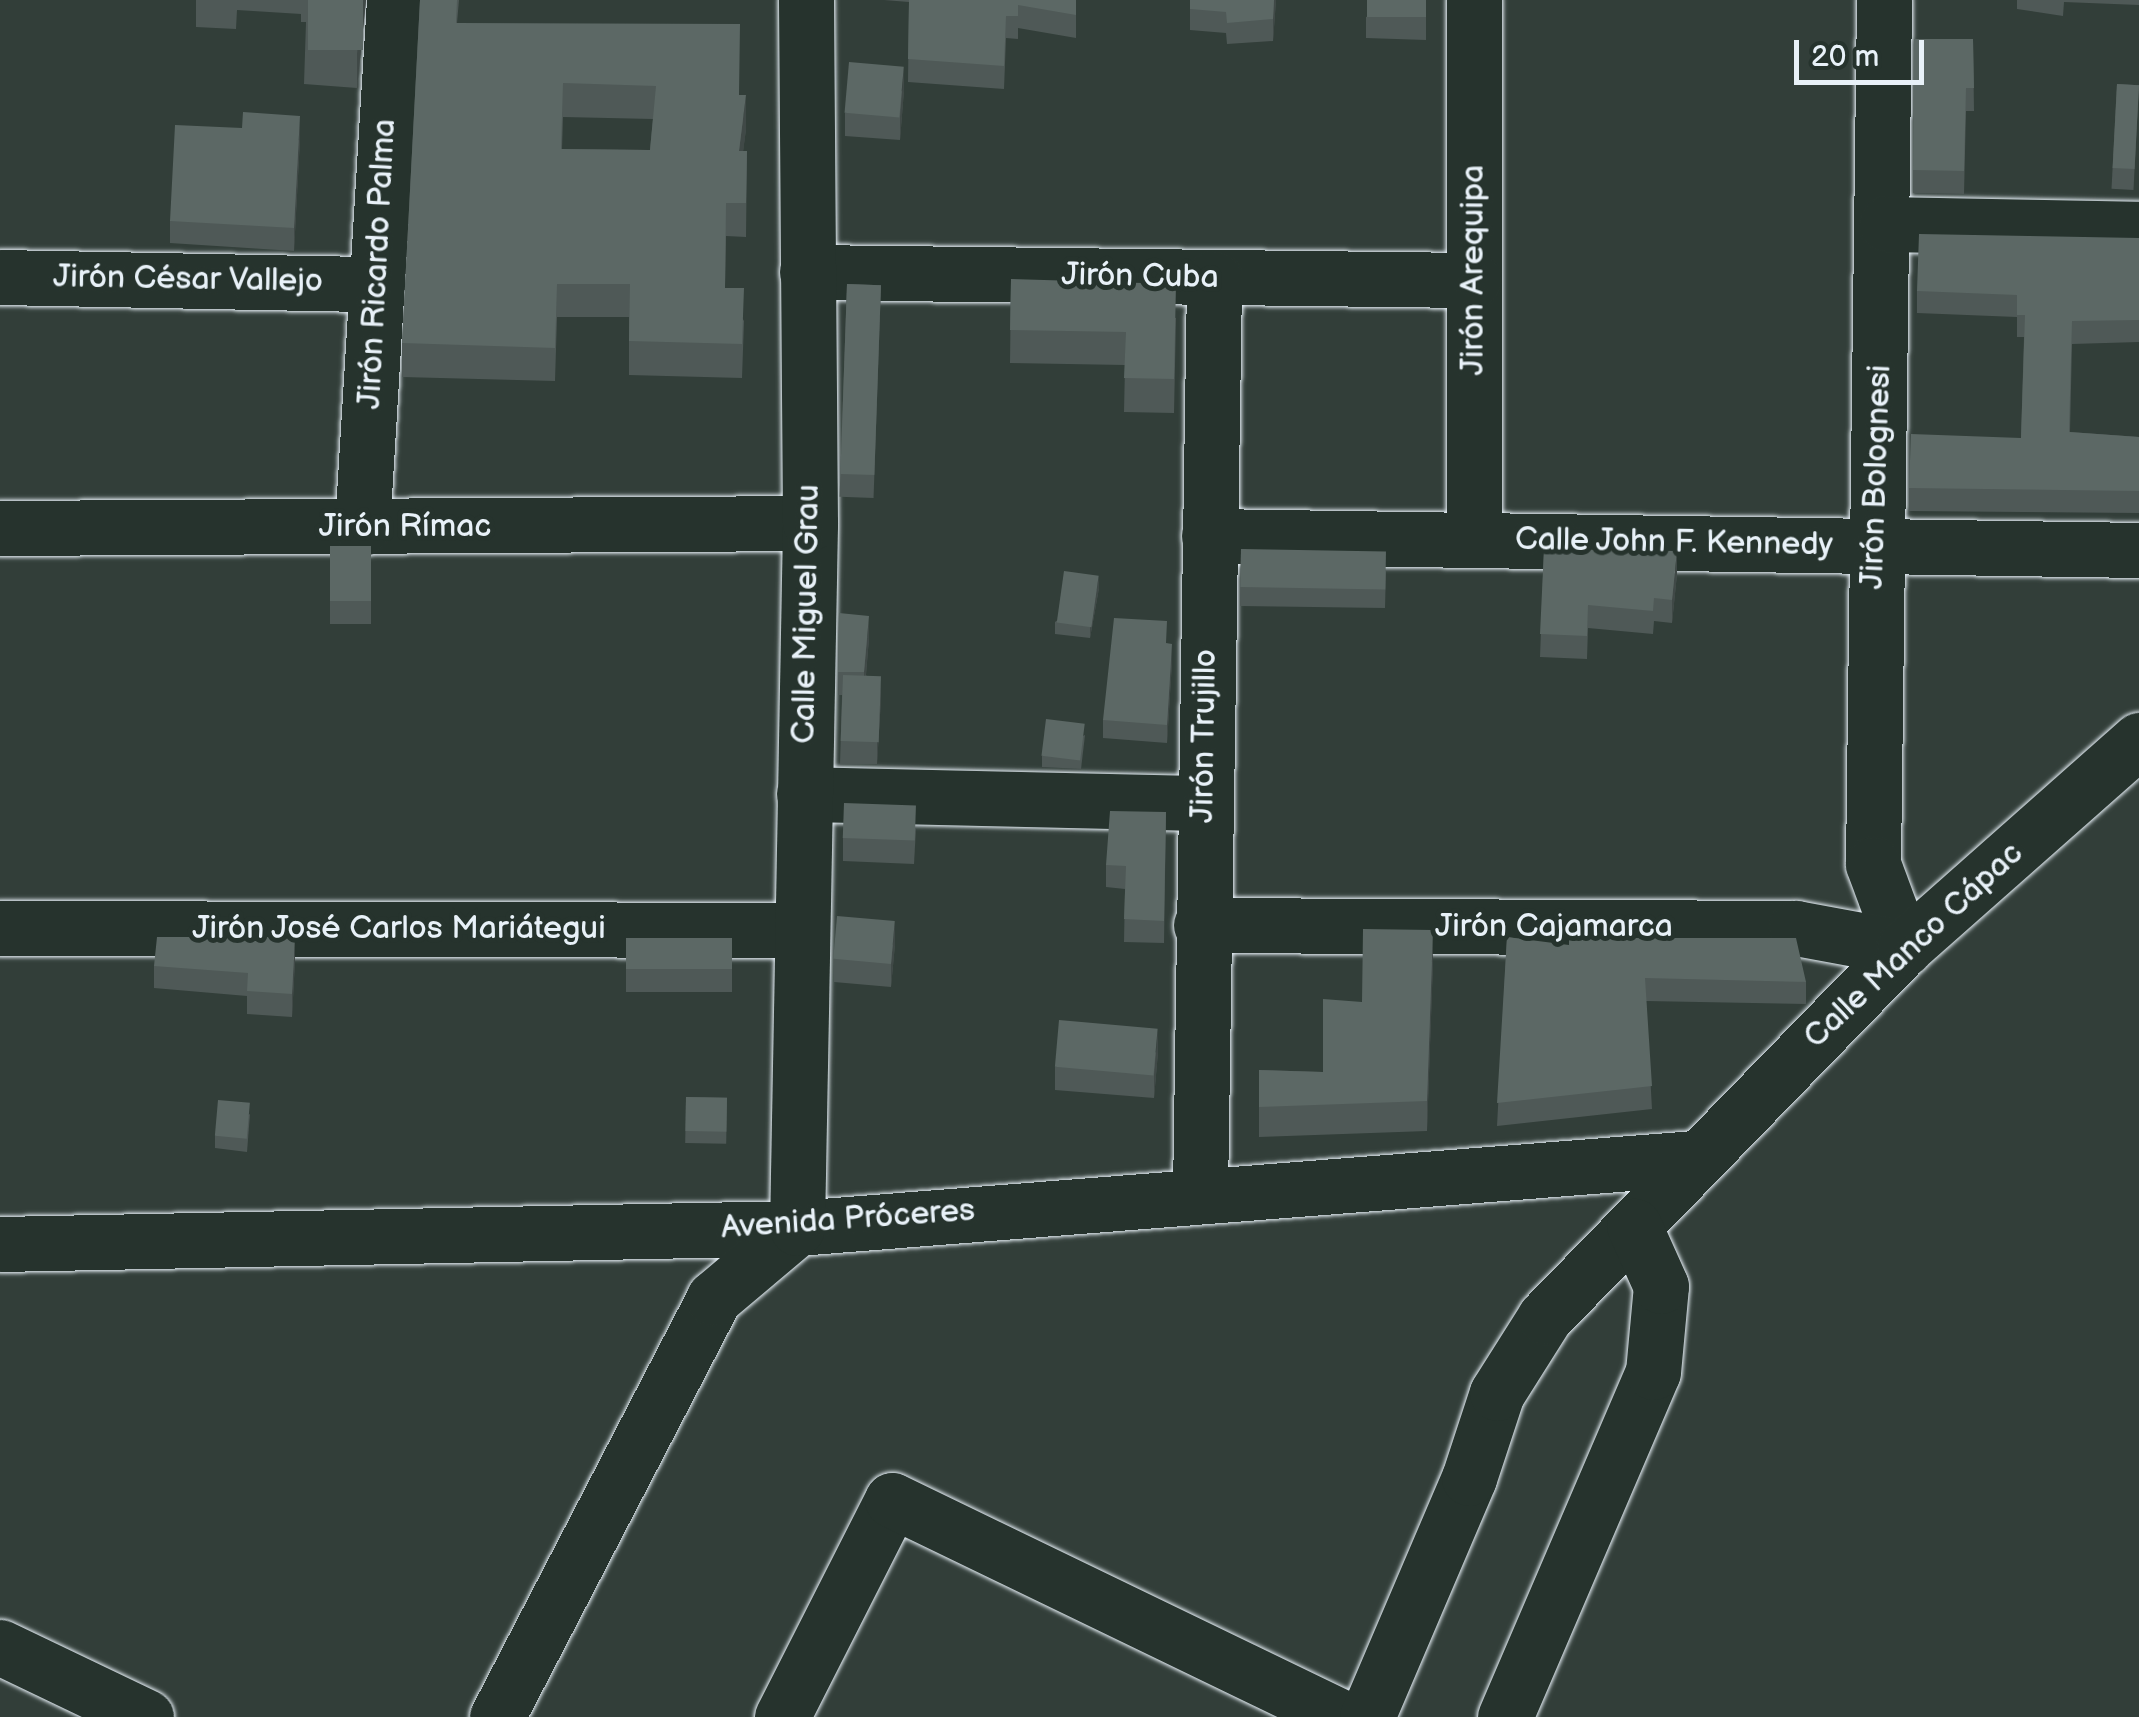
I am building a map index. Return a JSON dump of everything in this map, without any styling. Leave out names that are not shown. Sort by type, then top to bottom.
[{"type":"street","name":"Jirón Ricardo Palma","points":[[362,528],[394,0]]},
{"type":"street","name":"Calle Miguel Grau","points":[[797,1228],[799,930],[810,523],[806,0]]},
{"type":"street","name":"Jirón Arequipa","points":[[1474,0],[1474,540]]},
{"type":"street","name":"Jirón Bolognesi","points":[[1884,0],[1886,224],[1874,546],[1873,864],[1904,948]]},
{"type":"street","points":[[1886,224],[2139,229]]},
{"type":"street","name":"Jirón Cuba","points":[[807,272],[1474,280]]},
{"type":"street","name":"Jirón César Vallejo","points":[[0,277],[377,284]]},
{"type":"street","name":"Jirón Trujillo","points":[[1200,1193],[1201,925],[1214,278]]},
{"type":"street","name":"Jirón Rímac","points":[[0,528],[810,523]]},
{"type":"street","name":"Calle John F. Kennedy","points":[[1209,536],[2139,550]]},
{"type":"street","name":"Calle Manco Cápac","points":[[1367,1717],[1519,1353],[1577,1280],[1904,948],[2139,740]]},
{"type":"street","points":[[804,794],[1203,803]]},
{"type":"street","name":"Jirón Cajamarca","points":[[1201,925],[1796,928],[1904,948]]},
{"type":"street","name":"Jirón José Carlos Mariátegui","points":[[0,928],[799,930]]},
{"type":"street","name":"Avenida Próceres","points":[[0,1244],[797,1228],[1200,1193],[1695,1158]]},
{"type":"street","points":[[1504,1717],[1653,1372],[1662,1286],[1634,1226]]},
{"type":"street","points":[[497,1717],[714,1298],[797,1228]]},
{"type":"street","points":[[782,1717],[892,1500],[1340,1717]]},
{"type":"street","points":[[0,1647],[146,1717]]},
{"type":"building","points":[[308,0],[363,0],[363,50],[308,50]]},
{"type":"building","points":[[420,0],[457,0],[456,23],[740,24],[739,95],[746,95],[739,151],[747,151],[746,203],[726,203],[725,288],[744,288],[742,344],[629,341],[630,284],[557,284],[555,348],[402,343]],"holes":[[[563,83],[656,86],[650,150],[561,149]]]},
{"type":"building","points":[[909,0],[1076,0],[1076,15],[1018,5],[1018,16],[1006,16],[1004,66],[908,59]]},
{"type":"building","points":[[1190,0],[1274,0],[1273,19],[1227,23],[1226,12],[1190,9]]},
{"type":"building","points":[[1367,0],[1426,0],[1426,17],[1367,17]]},
{"type":"building","points":[[1914,39],[1973,39],[1974,88],[1966,88],[1964,171],[1913,170]]},
{"type":"building","points":[[849,62],[904,67],[899,118],[845,113]]},
{"type":"building","points":[[2117,84],[2139,85],[2135,169],[2113,168]]},
{"type":"building","points":[[243,112],[300,116],[294,228],[170,221],[175,125],[242,128]]},
{"type":"building","points":[[1919,234],[2139,238],[2139,320],[2072,321],[2069,432],[2139,437],[2139,491],[1909,488],[1911,434],[2021,438],[2025,315],[2017,315],[2017,295],[1917,291]]},
{"type":"building","points":[[1011,279],[1176,284],[1174,379],[1124,378],[1126,332],[1010,330]]},
{"type":"building","points":[[847,284],[881,285],[874,475],[840,474]]},
{"type":"building","points":[[330,546],[371,546],[371,601],[330,601]]},
{"type":"building","points":[[1241,549],[1386,552],[1385,590],[1240,587]]},
{"type":"building","points":[[1544,549],[1677,551],[1672,600],[1654,598],[1653,611],[1588,605],[1587,636],[1540,634]]},
{"type":"building","points":[[1064,571],[1099,576],[1091,627],[1057,622]]},
{"type":"building","points":[[839,613],[869,616],[864,672],[838,672]]},
{"type":"building","points":[[1114,618],[1167,621],[1166,643],[1172,644],[1167,725],[1103,720]]},
{"type":"building","points":[[843,675],[881,676],[879,742],[841,741]]},
{"type":"building","points":[[1046,719],[1085,724],[1080,760],[1041,756]]},
{"type":"building","points":[[844,803],[916,806],[915,840],[843,838]]},
{"type":"building","points":[[1110,811],[1166,812],[1164,921],[1124,919],[1126,866],[1106,865]]},
{"type":"building","points":[[837,916],[895,921],[891,964],[833,959]]},
{"type":"building","points":[[1363,929],[1433,930],[1427,1101],[1259,1107],[1259,1070],[1323,1072],[1323,999],[1362,1002]]},
{"type":"building","points":[[157,937],[295,937],[292,994],[247,991],[248,973],[154,966]]},
{"type":"building","points":[[1507,937],[1569,945],[1569,938],[1796,938],[1806,982],[1645,978],[1652,1086],[1497,1103]]},
{"type":"building","points":[[626,938],[732,938],[732,969],[626,969]]},
{"type":"building","points":[[1059,1020],[1158,1029],[1154,1075],[1055,1067]]},
{"type":"building","points":[[686,1097],[727,1098],[726,1132],[685,1131]]},
{"type":"building","points":[[218,1100],[250,1103],[247,1139],[215,1136]]}]
